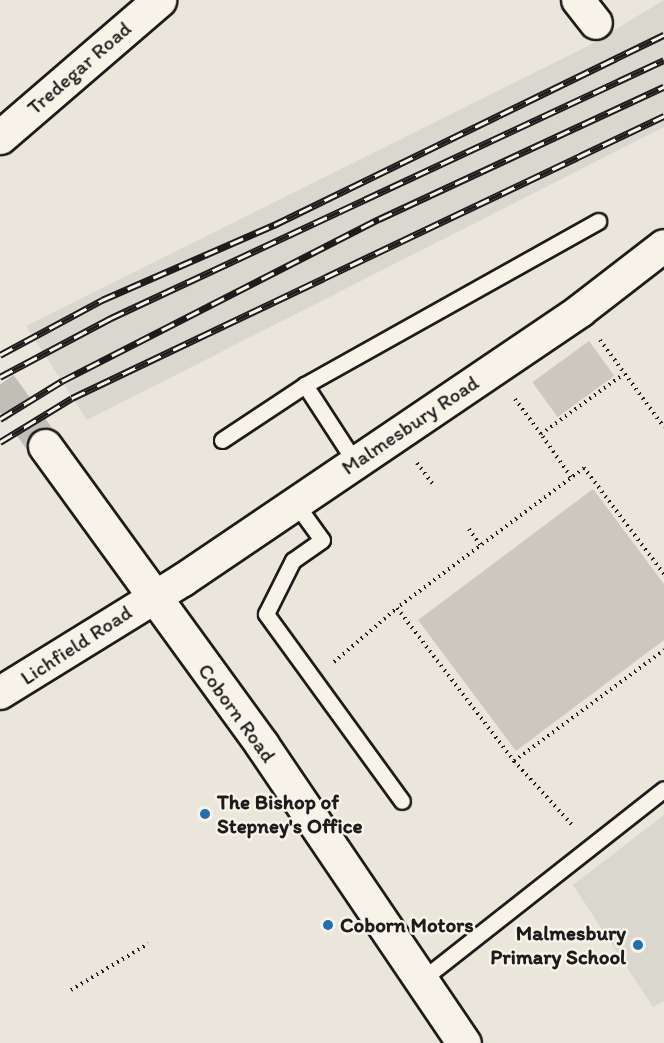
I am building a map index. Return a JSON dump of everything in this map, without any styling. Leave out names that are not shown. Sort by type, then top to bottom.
[{"type":"street","name":"Tredegar Road","points":[[0,137],[159,0]]},
{"type":"street","name":"Malmesbury Road","points":[[151,596],[296,504],[580,311],[664,246]]},
{"type":"street","name":"Coborn Road","points":[[45,447],[424,978],[464,1043]]},
{"type":"street","name":"Lichfield Road","points":[[0,693],[151,596]]},
{"type":"lane","points":[[222,440],[305,386],[598,221]]},
{"type":"lane","points":[[305,386],[355,462]]},
{"type":"lane","points":[[296,504],[322,540],[293,560],[266,614],[402,801]]},
{"type":"lane","points":[[424,978],[664,789]]},
{"type":"path","points":[[580,311],[664,426]]},
{"type":"path","points":[[541,434],[624,374]]},
{"type":"path","points":[[507,388],[571,477]]},
{"type":"path","points":[[314,679],[398,608],[584,468],[664,574]]},
{"type":"path","points":[[468,530],[480,545]]},
{"type":"path","points":[[398,608],[514,761],[561,808]]},
{"type":"path","points":[[514,761],[664,650]]},
{"type":"path","points":[[71,990],[148,944]]},
{"type":"shaded area","points":[[664,0],[664,127],[87,420],[26,326],[588,46]]},
{"type":"shaded area","points":[[589,341],[614,376],[558,417],[532,382]]},
{"type":"shaded area","points":[[593,489],[664,584],[664,640],[516,751],[418,620]]},
{"type":"shaded area","name":"Malmesbury Primary School","points":[[664,815],[664,1001],[653,1007],[573,885]]},
{"type":"tunnel","points":[[0,384],[45,446]]},
{"type":"railway","points":[[0,355],[102,300],[274,225],[664,35]]},
{"type":"railway","points":[[0,377],[111,318],[664,60]]},
{"type":"railway","points":[[0,419],[62,381],[379,219],[664,87]]},
{"type":"railway","points":[[0,442],[72,398],[664,116]]},
{"type":"place","name":"The Bishop of Stepney's Office","points":[[205,814]]},
{"type":"place","name":"Coborn Motors","points":[[328,925]]},
{"type":"place","name":"Malmesbury Primary School","points":[[638,945]]}]
